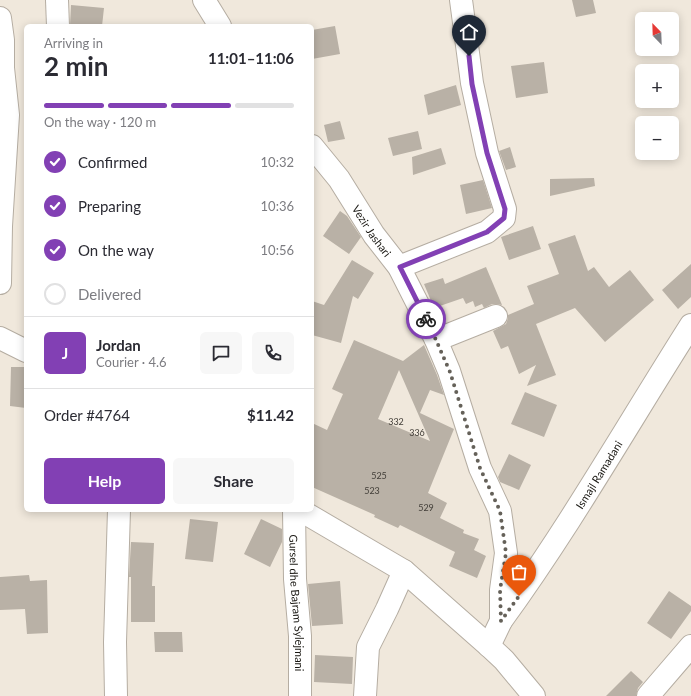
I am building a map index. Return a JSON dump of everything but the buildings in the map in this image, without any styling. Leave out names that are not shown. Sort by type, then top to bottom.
[{"type":"street","points":[[57,0],[58,24]]},
{"type":"street","points":[[204,0],[219,24]]},
{"type":"street","points":[[400,267],[487,232],[504,218],[505,209],[487,153],[472,84],[461,0]]},
{"type":"street","points":[[0,18],[8,115],[1,226],[0,282]]},
{"type":"street","name":"Vezir Jashari","points":[[314,148],[339,179],[374,235],[400,267],[450,372],[480,468],[500,511],[506,553],[500,590],[501,621],[489,646]]},
{"type":"street","points":[[436,340],[496,316]]},
{"type":"street","name":"Ismajl Ramadani","points":[[501,621],[571,518],[691,325]]},
{"type":"street","points":[[0,338],[24,350]]},
{"type":"street","points":[[116,696],[115,642],[119,512]]},
{"type":"street","name":"Gursel dhe Bajram Sylejmani","points":[[294,512],[295,579],[300,636],[300,696]]},
{"type":"street","points":[[303,512],[404,571],[504,660],[534,696]]},
{"type":"street","points":[[365,696],[368,647],[404,571]]},
{"type":"street","points":[[648,696],[691,646]]},
{"type":"way so far","points":[[426,319],[450,372],[480,468],[500,511],[506,553],[500,590],[501,621],[519,596]]},
{"type":"route","points":[[426,319],[400,267],[487,232],[495,227],[504,218],[505,209],[487,153],[472,84],[469,56]]}]
